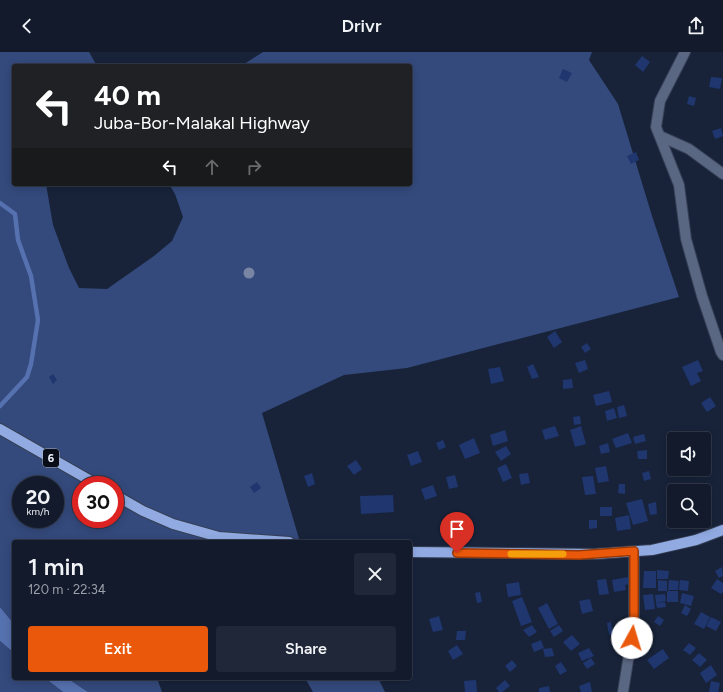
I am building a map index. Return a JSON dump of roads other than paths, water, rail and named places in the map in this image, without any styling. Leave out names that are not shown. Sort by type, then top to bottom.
[{"type":"main road","name":"6","points":[[2,431],[82,476]]},
{"type":"main road","points":[[124,500],[143,511],[173,524],[219,537],[261,540]]},
{"type":"main road","points":[[412,552],[579,555],[652,550],[696,540],[723,530]]},
{"type":"street","points":[[685,52],[660,101],[656,126],[679,184],[686,239],[702,296],[723,355]]},
{"type":"street","points":[[660,136],[688,149],[723,174]]},
{"type":"street","points":[[623,692],[634,623],[634,551]]},
{"type":"waterway","points":[[0,203],[15,214],[18,240],[31,276],[38,320],[31,364],[27,377],[0,406]]}]
